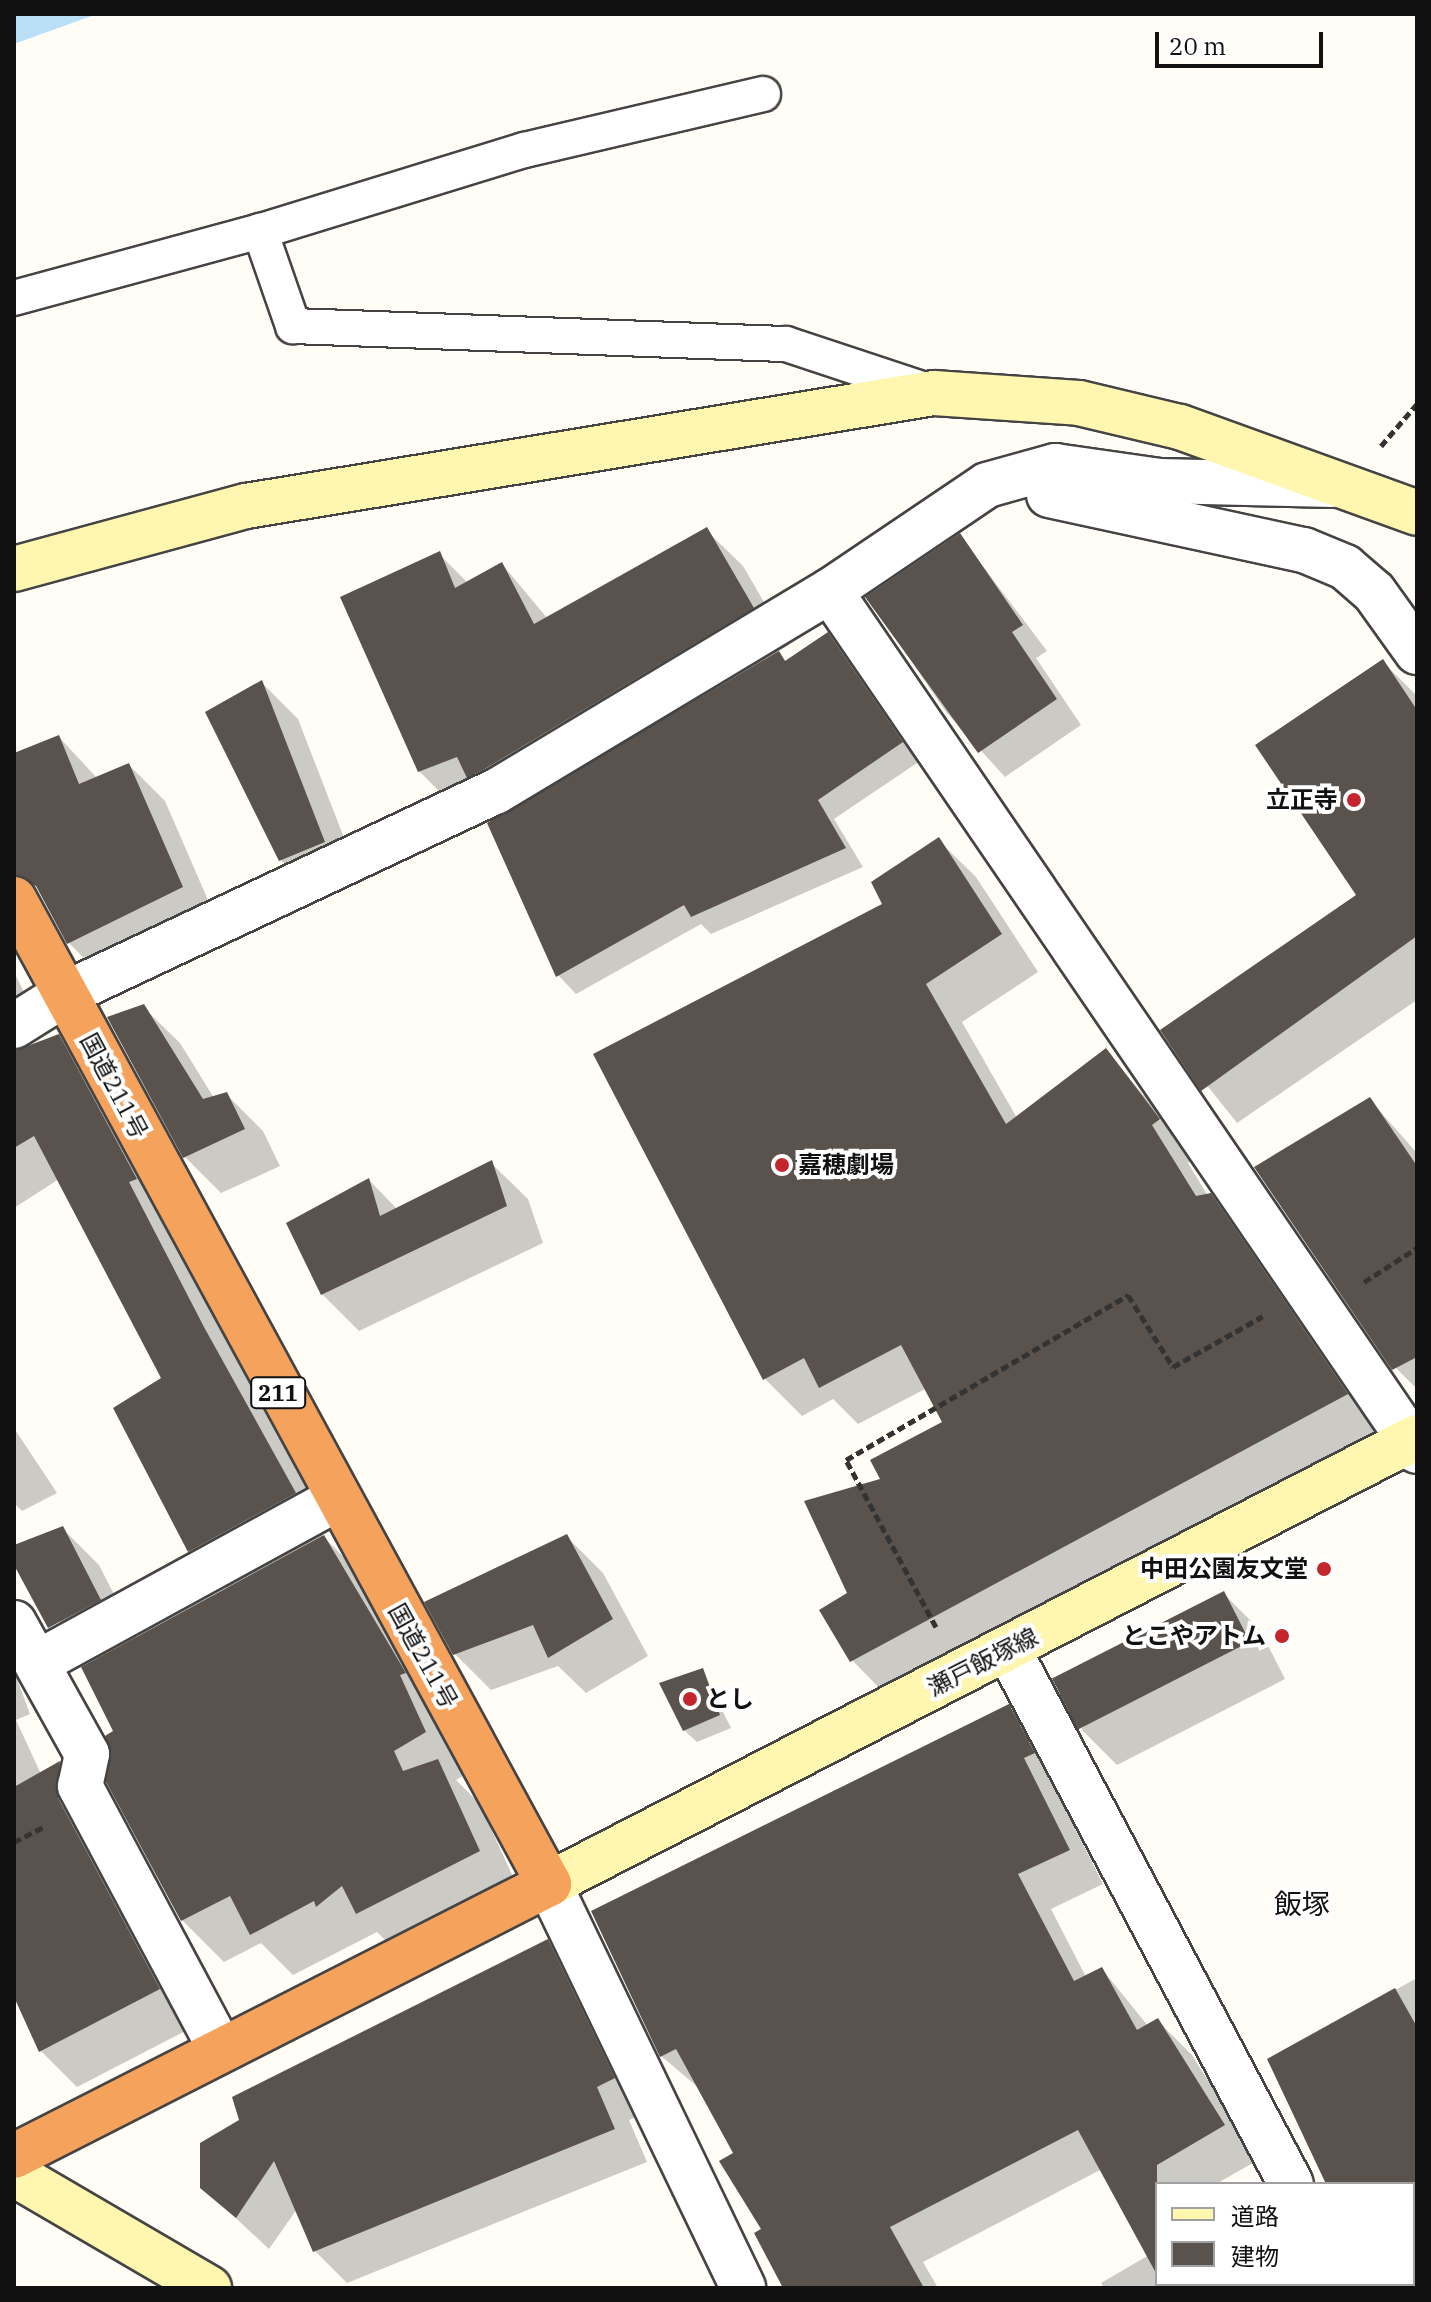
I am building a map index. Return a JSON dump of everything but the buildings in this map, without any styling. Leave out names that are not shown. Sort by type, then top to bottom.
[{"type":"highway","name":"国道211号","points":[[14,899],[337,1499],[549,1884]]},
{"type":"highway","points":[[19,2152],[549,1884]]},
{"type":"street","points":[[14,569],[246,506],[934,393],[1079,403],[1180,427],[1361,472],[1417,513]]},
{"type":"street","points":[[14,1026],[65,994],[495,792],[830,591],[987,485],[1055,466],[1160,481],[1361,472]]},
{"type":"street","points":[[987,485],[1304,550],[1345,567],[1374,592],[1417,652]]},
{"type":"street","points":[[830,591],[1313,1301],[1415,1443]]},
{"type":"street","name":"瀬戸飯塚線","points":[[549,1884],[1415,1443]]},
{"type":"street","points":[[37,1663],[337,1499]]},
{"type":"street","points":[[14,1623],[87,1754],[80,1786],[220,2048]]},
{"type":"street","points":[[1008,1649],[1290,2182]]},
{"type":"street","points":[[549,1884],[743,2288]]},
{"type":"street","points":[[19,2152],[209,2288]]},
{"type":"lane","points":[[14,298],[260,231],[524,150],[763,94]]},
{"type":"lane","points":[[260,231],[293,326],[786,344],[934,393]]},
{"type":"path","points":[[1361,472],[1417,404]]},
{"type":"path","points":[[936,1628],[846,1460],[1128,1295],[1173,1367],[1417,1248]]},
{"type":"water","points":[[14,14],[97,14],[14,44]]},
{"type":"place","name":"立正寺","points":[[1354,800]]},
{"type":"place","name":"嘉穂劇場","points":[[782,1165]]},
{"type":"place","name":"中田公園友文堂","points":[[1324,1569]]},
{"type":"place","name":"とこやアトム","points":[[1282,1636]]},
{"type":"place","name":"とし","points":[[690,1699]]},
{"type":"district","name":"飯塚","points":[[1302,1904]]}]
